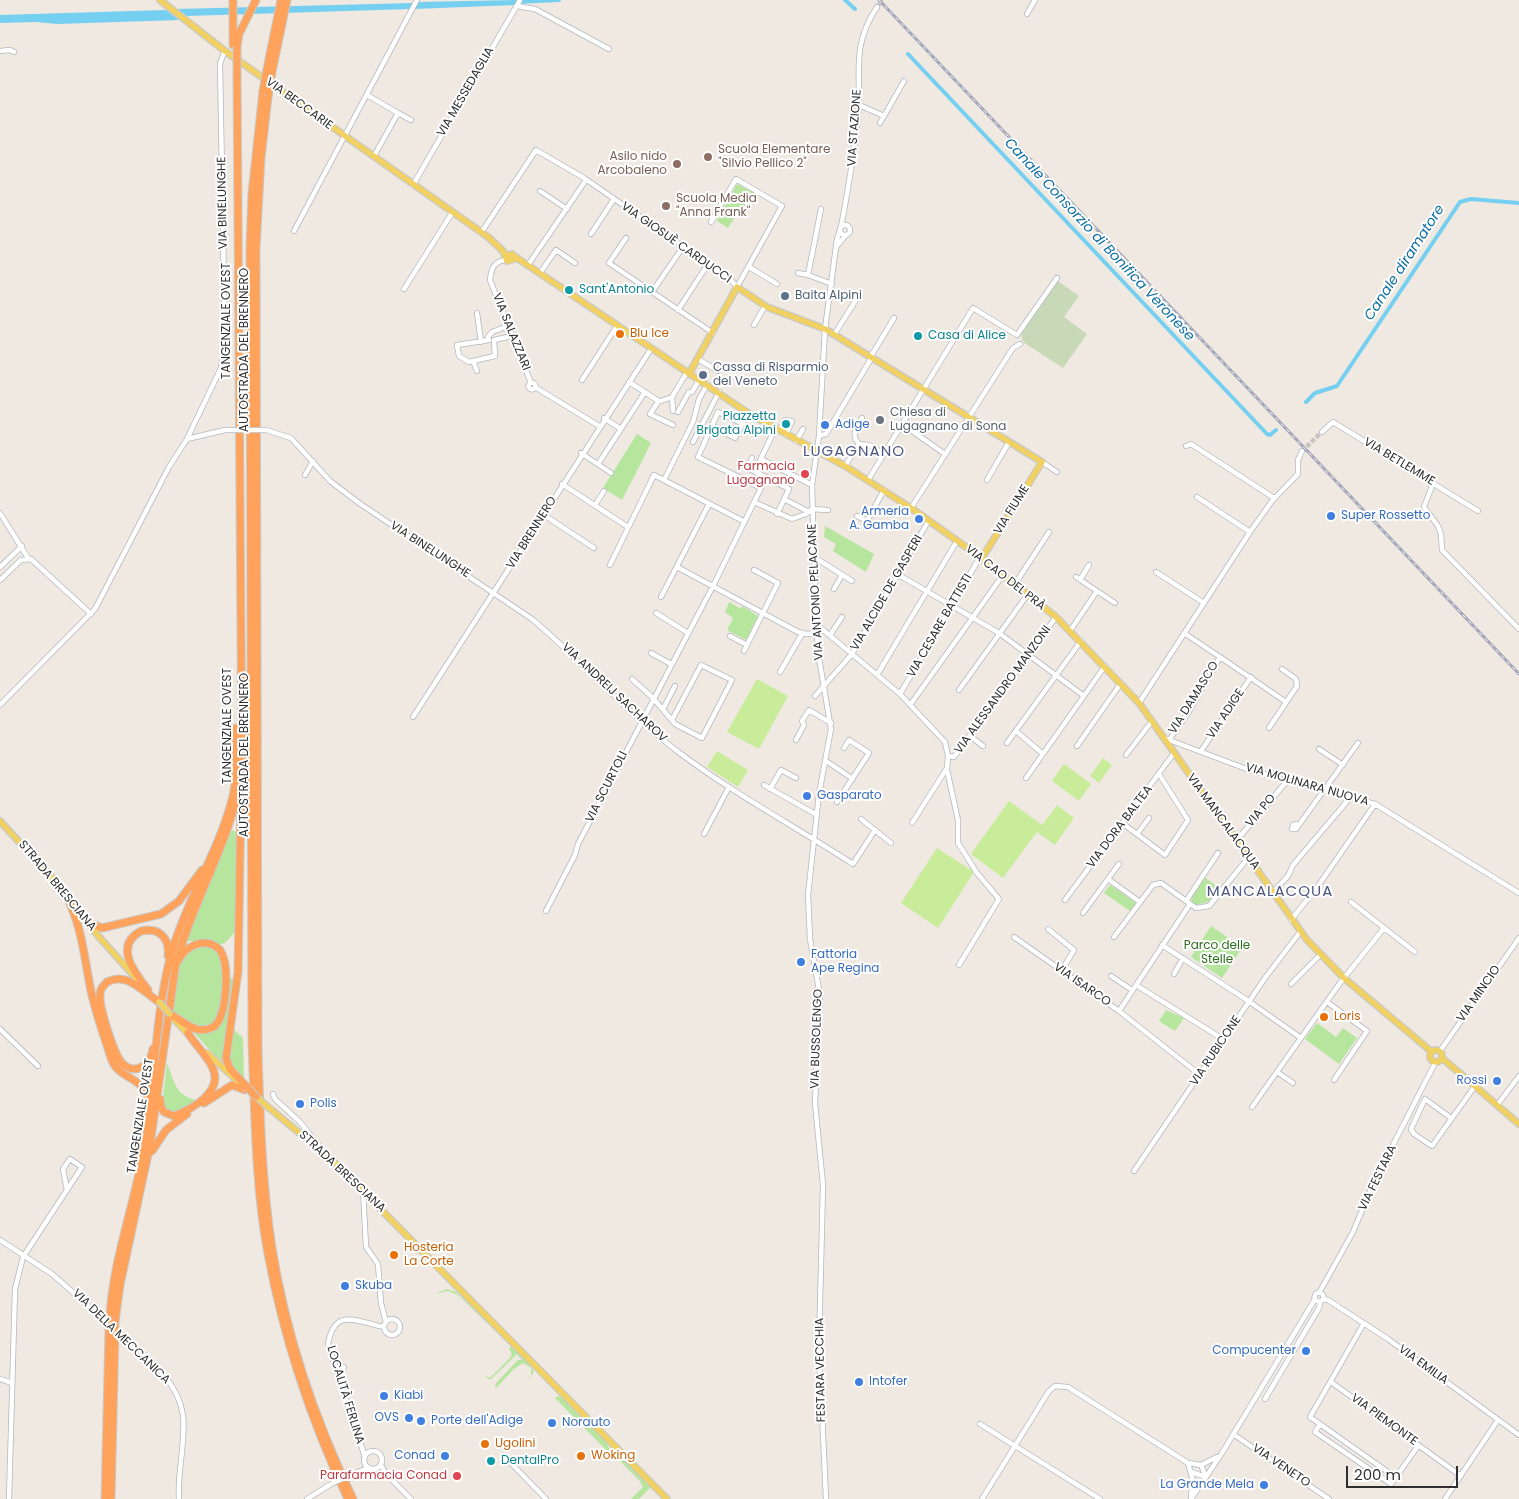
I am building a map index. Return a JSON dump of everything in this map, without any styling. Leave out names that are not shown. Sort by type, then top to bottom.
[{"type":"highway","name":"TANGENZIALE OVEST","points":[[105,1499],[112,1332],[118,1262],[145,1143],[165,986],[176,939],[227,817],[236,781],[236,44],[233,0]]},
{"type":"highway","points":[[235,19],[237,0]]},
{"type":"highway","name":"TANGENZIALE OVEST","points":[[236,44],[256,0]]},
{"type":"highway","name":"AUTOSTRADA DEL BRENNERO","points":[[280,19],[281,0]]},
{"type":"highway","name":"AUTOSTRADA DEL BRENNERO","points":[[287,0],[280,19],[265,94],[252,193],[250,248],[252,1042],[257,1158],[268,1253],[282,1317],[313,1417],[348,1499]]},
{"type":"highway","name":"TANGENZIALE OVEST","points":[[113,1320],[146,1165],[154,1118],[168,1005],[182,942],[230,824],[238,800],[242,772],[235,72]]},
{"type":"highway","name":"AUTOSTRADA DEL BRENNERO","points":[[265,94],[258,192],[256,266],[258,1052],[262,1162],[272,1248],[288,1322],[304,1377],[319,1419],[353,1499]]},
{"type":"highway","points":[[242,772],[238,972],[226,1058],[230,1070],[246,1089],[256,1097]]},
{"type":"highway","points":[[86,921],[97,928],[102,928],[161,914],[185,895],[213,853]]},
{"type":"highway","points":[[64,892],[77,918],[93,997],[112,1062],[119,1072],[140,1083],[146,1093],[145,1143]]},
{"type":"highway","points":[[146,991],[132,968],[127,953],[132,938],[144,930],[161,933],[168,944],[165,986]]},
{"type":"highway","points":[[168,1005],[177,963],[182,955],[198,944],[209,943],[217,947],[224,956],[226,968],[224,1006],[220,1021],[210,1029],[199,1030],[170,1014]]},
{"type":"highway","points":[[159,1002],[131,982],[118,978],[107,982],[100,991],[101,1006],[115,1051],[125,1065],[138,1068],[148,1062],[153,1053],[156,1028],[161,1012]]},
{"type":"highway","points":[[165,1027],[160,1105],[164,1112],[170,1116],[180,1113],[203,1099],[214,1083],[213,1068],[188,1033]]},
{"type":"highway","points":[[146,1165],[156,1142],[177,1121],[232,1085],[246,1089]]},
{"type":"highway","name":"TANGENZIALE OVEST","points":[[111,1499],[112,1332]]},
{"type":"main road","name":"VIA BECCARIE","points":[[160,0],[225,51],[488,237],[510,257]]},
{"type":"main road","points":[[510,257],[527,264]]},
{"type":"main road","name":"VIA CAO DEL PRÀ","points":[[527,264],[748,413],[816,452],[846,466],[929,520],[981,558],[1056,617],[1081,641],[1139,703],[1167,739]]},
{"type":"main road","points":[[688,373],[713,333],[737,287],[765,306],[834,334],[1042,462]]},
{"type":"main road","name":"VIA FIUME","points":[[981,558],[1042,462]]},
{"type":"main road","name":"VIA MANCALACQUA","points":[[1167,739],[1174,753],[1300,932],[1344,978],[1432,1052]]},
{"type":"main road","name":"STRADA BRESCIANA","points":[[0,821],[64,892],[86,921],[146,991]]},
{"type":"main road","points":[[159,1002],[170,1014]]},
{"type":"main road","points":[[177,1019],[213,1060],[246,1089]]},
{"type":"main road","points":[[1442,1058],[1435,1063],[1431,1060],[1432,1052],[1440,1051],[1442,1058],[1498,1104],[1519,1124]]},
{"type":"main road","name":"STRADA BRESCIANA","points":[[256,1097],[325,1154],[363,1190],[667,1499]]},
{"type":"street","name":"VIA MESSEDAGLIA","points":[[413,185],[520,0]]},
{"type":"street","points":[[1027,14],[1035,0]]},
{"type":"street","points":[[294,231],[417,1]]},
{"type":"street","points":[[516,6],[535,9],[609,49]]},
{"type":"street","name":"VIA STAZIONE","points":[[816,452],[819,436],[825,329],[836,248],[852,169],[859,105],[859,46],[867,24],[877,7]]},
{"type":"street","points":[[0,51],[10,50],[14,52]]},
{"type":"street","name":"VIA BINELUNGHE","points":[[0,705],[91,614],[169,467],[187,439],[224,356],[220,63],[225,51]]},
{"type":"street","points":[[880,123],[904,81]]},
{"type":"street","points":[[367,95],[410,120]]},
{"type":"street","points":[[859,105],[884,116]]},
{"type":"street","points":[[374,156],[398,113]]},
{"type":"street","name":"VIA GIOSUÈ CARDUCCI","points":[[482,233],[534,150],[538,150],[586,180],[729,278],[737,287]]},
{"type":"street","points":[[711,222],[736,179],[781,204],[782,208],[737,287]]},
{"type":"street","points":[[527,264],[586,180]]},
{"type":"street","points":[[540,191],[567,209]]},
{"type":"street","name":"VIA GIOSUÈ CARDUCCI","points":[[591,234],[614,199]]},
{"type":"street","points":[[808,275],[821,208]]},
{"type":"street","name":"VIA STAZIONE","points":[[836,248],[850,232],[845,209]]},
{"type":"street","points":[[404,290],[452,213]]},
{"type":"street","points":[[846,235],[841,228],[848,226]]},
{"type":"street","points":[[626,238],[609,263],[713,333]]},
{"type":"street","points":[[652,292],[683,247]]},
{"type":"street","points":[[540,273],[556,250],[574,263]]},
{"type":"street","name":"VIA SALAZZARI","points":[[510,257],[499,261],[493,266],[490,280],[532,388],[599,426]]},
{"type":"street","points":[[678,310],[708,264]]},
{"type":"street","points":[[749,267],[777,284]]},
{"type":"street","points":[[798,273],[832,284]]},
{"type":"street","points":[[868,480],[972,308],[1017,336],[1057,278]]},
{"type":"street","points":[[834,334],[859,295]]},
{"type":"street","points":[[754,325],[765,306]]},
{"type":"street","points":[[477,313],[480,342]]},
{"type":"street","points":[[819,436],[826,434],[894,318]]},
{"type":"street","points":[[508,326],[490,334],[491,340],[495,356],[468,362],[459,356],[457,345],[480,342],[491,340],[512,336]]},
{"type":"street","points":[[582,380],[617,326]]},
{"type":"street","points":[[911,508],[1013,348],[1020,344]]},
{"type":"street","name":"VIA BRENNERO","points":[[413,717],[544,515],[604,418],[651,348]]},
{"type":"street","points":[[698,359],[718,371]]},
{"type":"street","points":[[474,361],[477,371]]},
{"type":"street","points":[[673,425],[650,414],[658,402],[672,397],[688,373]]},
{"type":"street","points":[[672,397],[676,411],[689,392],[692,392],[699,380]]},
{"type":"street","points":[[629,382],[657,400]]},
{"type":"street","points":[[664,480],[693,422],[699,399],[707,385]]},
{"type":"street","points":[[598,464],[645,392]]},
{"type":"street","points":[[693,442],[718,392]]},
{"type":"street","points":[[743,423],[718,412],[697,454],[698,458],[762,488],[754,502],[777,514],[792,519],[810,510]]},
{"type":"street","points":[[711,425],[735,438],[748,413]]},
{"type":"street","points":[[604,418],[621,429]]},
{"type":"street","points":[[862,418],[854,433],[854,439],[859,444],[869,445],[884,454]]},
{"type":"street","points":[[755,471],[777,430],[785,420],[792,421],[786,435]]},
{"type":"street","name":"VIA BETLEMME","points":[[1322,432],[1333,422],[1478,511]]},
{"type":"street","points":[[902,424],[945,454]]},
{"type":"street","points":[[796,441],[803,429]]},
{"type":"street","name":"VIA BINELUNGHE","points":[[187,439],[225,430],[266,430],[291,438],[330,481],[359,503],[494,592]]},
{"type":"street","points":[[987,480],[1009,442]]},
{"type":"street","points":[[846,466],[859,444]]},
{"type":"street","points":[[1186,446],[1191,444],[1274,498]]},
{"type":"street","points":[[1139,703],[1250,532],[1274,498],[1298,474],[1298,460],[1302,451]]},
{"type":"street","name":"VIA ANTONIO PELACANE","points":[[813,838],[831,723],[824,687],[816,624],[814,557],[810,510],[816,452]]},
{"type":"street","points":[[582,453],[611,472]]},
{"type":"street","points":[[752,458],[748,468],[789,489],[777,514]]},
{"type":"street","points":[[761,459],[812,485]]},
{"type":"street","points":[[304,475],[313,461]]},
{"type":"street","points":[[1042,462],[1057,472]]},
{"type":"street","points":[[610,565],[654,475],[745,522]]},
{"type":"street","points":[[1428,480],[1432,486],[1424,507],[1438,526],[1441,534],[1442,550],[1519,629]]},
{"type":"street","points":[[562,484],[628,527]]},
{"type":"street","points":[[857,516],[867,521],[884,490]]},
{"type":"street","points":[[595,505],[604,491]]},
{"type":"street","points":[[1197,497],[1250,532]]},
{"type":"street","points":[[784,499],[810,510],[828,510]]},
{"type":"street","name":"VIA SCURTOLI","points":[[546,911],[653,698],[713,586],[754,502]]},
{"type":"street","points":[[662,597],[709,504]]},
{"type":"street","points":[[0,513],[28,558]]},
{"type":"street","points":[[544,515],[594,548]]},
{"type":"street","name":"VIA ALCIDE DE GASPERI","points":[[815,696],[852,654],[929,520]]},
{"type":"street","points":[[1015,584],[1049,532]]},
{"type":"street","points":[[877,675],[957,541]]},
{"type":"street","points":[[0,567],[22,546]]},
{"type":"street","points":[[814,557],[852,581]]},
{"type":"street","points":[[0,580],[21,560],[28,558],[35,561],[91,614]]},
{"type":"street","name":"VIA CESARE BATTISTI","points":[[900,694],[981,558]]},
{"type":"street","points":[[1089,566],[1078,579],[1115,603]]},
{"type":"street","points":[[677,567],[802,634],[817,633]]},
{"type":"street","points":[[744,652],[778,583],[754,570]]},
{"type":"street","points":[[1156,572],[1204,603]]},
{"type":"street","points":[[897,574],[999,633],[1084,696]]},
{"type":"street","points":[[834,589],[842,575]]},
{"type":"street","points":[[910,705],[1003,575]]},
{"type":"street","points":[[1070,631],[1097,591]]},
{"type":"street","name":"VIA ANDREIJ SACHAROV","points":[[494,592],[552,635],[641,722],[681,754],[853,864],[875,830]]},
{"type":"street","points":[[959,690],[1028,594]]},
{"type":"street","points":[[656,613],[688,633]]},
{"type":"street","points":[[830,635],[842,617]]},
{"type":"street","name":"VIA ALESSANDRO MANZONI","points":[[948,756],[954,757],[1056,617]]},
{"type":"street","points":[[816,624],[900,694],[945,742],[948,756],[947,768],[958,820],[958,843],[966,858],[999,899],[959,965]]},
{"type":"street","name":"VIA DAMASCO","points":[[1184,633],[1286,702]]},
{"type":"street","points":[[780,672],[802,634]]},
{"type":"street","points":[[730,636],[747,644]]},
{"type":"street","points":[[1007,743],[1081,641]]},
{"type":"street","points":[[651,653],[671,664]]},
{"type":"street","name":"VIA DAMASCO","points":[[1167,739],[1188,713],[1220,657]]},
{"type":"street","points":[[632,679],[653,698],[675,724],[702,738],[732,680],[701,665],[672,720]]},
{"type":"street","points":[[1026,778],[1105,666]]},
{"type":"street","points":[[1269,728],[1298,683],[1282,669]]},
{"type":"street","name":"VIA ADIGE","points":[[1201,751],[1251,678]]},
{"type":"street","points":[[1077,746],[1121,683]]},
{"type":"street","points":[[663,709],[675,686]]},
{"type":"street","points":[[796,740],[804,725],[802,721],[809,710],[831,723]]},
{"type":"street","points":[[1126,755],[1152,720]]},
{"type":"street","points":[[1016,731],[1043,754]]},
{"type":"street","points":[[970,736],[983,746]]},
{"type":"street","name":"VIA MOLINARA NUOVA","points":[[1167,739],[1252,771],[1375,804],[1519,893]]},
{"type":"street","points":[[838,802],[869,753],[849,740],[844,748]]},
{"type":"street","points":[[1297,824],[1358,744]]},
{"type":"street","points":[[1319,749],[1343,765]]},
{"type":"street","name":"VIA DORA BALTEA","points":[[1065,900],[1174,753]]},
{"type":"street","points":[[826,762],[853,779]]},
{"type":"street","points":[[912,823],[947,768]]},
{"type":"street","points":[[770,789],[781,770],[796,778]]},
{"type":"street","points":[[1122,823],[1165,855],[1188,820],[1159,774]]},
{"type":"street","name":"VIA PO","points":[[1236,841],[1287,781]]},
{"type":"street","points":[[704,834],[729,786]]},
{"type":"street","points":[[764,786],[817,815]]},
{"type":"street","points":[[1273,892],[1288,876],[1293,865],[1349,798]]},
{"type":"street","points":[[1292,920],[1375,804]]},
{"type":"street","points":[[1137,834],[1148,818]]},
{"type":"street","points":[[861,819],[891,843]]},
{"type":"street","name":"VIA BUSSOLENGO","points":[[813,838],[808,895],[810,939],[820,995],[815,1103],[823,1185],[823,1240]]},
{"type":"street","name":"VIA ISARCO","points":[[1014,937],[1119,1011],[1218,853]]},
{"type":"street","points":[[1114,937],[1153,885],[1158,883],[1196,908],[1209,906],[1248,858]]},
{"type":"street","points":[[1083,913],[1119,864]]},
{"type":"street","points":[[1108,879],[1140,902]]},
{"type":"street","points":[[1351,902],[1415,952]]},
{"type":"street","points":[[1252,1107],[1344,978],[1384,928]]},
{"type":"street","points":[[1048,929],[1074,950],[1062,970]]},
{"type":"street","name":"VIA RUBICONE","points":[[1134,1171],[1300,932]]},
{"type":"street","name":"VIA MINCIO","points":[[1440,1051],[1519,938]]},
{"type":"street","points":[[1162,945],[1250,1002],[1301,1038]]},
{"type":"street","points":[[1291,984],[1320,955]]},
{"type":"street","points":[[1174,974],[1183,958]]},
{"type":"street","points":[[1111,976],[1132,990]]},
{"type":"street","points":[[1136,985],[1218,1036]]},
{"type":"street","points":[[1327,1002],[1367,1031],[1334,1080]]},
{"type":"street","points":[[1119,1011],[1195,1071]]},
{"type":"street","points":[[0,1029],[38,1066]]},
{"type":"street","name":"VIA FESTARA","points":[[1315,1299],[1315,1295],[1320,1293],[1352,1232],[1373,1184],[1435,1063]]},
{"type":"street","points":[[1277,1072],[1293,1083]]},
{"type":"street","points":[[1498,1104],[1519,1076]]},
{"type":"street","points":[[1451,1118],[1425,1099],[1411,1129],[1414,1134],[1432,1146],[1475,1086]]},
{"type":"street","points":[[273,1094],[274,1099],[300,1122],[325,1154]]},
{"type":"street","points":[[9,1499],[13,1304],[23,1257],[67,1190],[82,1166],[70,1159],[63,1169],[67,1190]]},
{"type":"street","points":[[363,1190],[366,1247],[378,1264],[385,1325]]},
{"type":"street","name":"VIA DELLA MECCANICA","points":[[0,1240],[23,1257],[52,1274],[77,1294],[161,1373],[172,1386],[183,1416],[179,1499]]},
{"type":"street","name":"FESTARA VECCHIA","points":[[823,1240],[819,1346],[826,1499]]},
{"type":"street","points":[[1265,1399],[1319,1308],[1323,1295],[1320,1293]]},
{"type":"street","points":[[1190,1499],[1222,1453],[1315,1299]]},
{"type":"street","name":"VIA EMILIA","points":[[1315,1299],[1328,1300],[1364,1323],[1519,1436]]},
{"type":"street","points":[[384,1311],[392,1320],[385,1325]]},
{"type":"street","name":"LOCALITÀ FERLINA","points":[[366,1465],[328,1344],[330,1334],[342,1321],[350,1318],[385,1325],[388,1334],[396,1334],[399,1324],[392,1320]]},
{"type":"street","points":[[1364,1323],[1310,1417],[1395,1477]]},
{"type":"street","points":[[344,1367],[339,1374],[344,1398]]},
{"type":"street","points":[[0,1379],[12,1383]]},
{"type":"street","name":"VIA PIEMONTE","points":[[1331,1382],[1461,1476]]},
{"type":"street","points":[[982,1499],[1049,1391],[1061,1385],[1068,1387],[1188,1463],[1200,1465],[1210,1462],[1222,1453]]},
{"type":"street","points":[[1445,1499],[1498,1420]]},
{"type":"street","points":[[980,1424],[1100,1499]]},
{"type":"street","points":[[1320,1424],[1315,1432],[1391,1484],[1418,1446]]},
{"type":"street","points":[[1238,1426],[1241,1439]]},
{"type":"street","name":"VIA VENETO","points":[[1233,1434],[1329,1499]]},
{"type":"street","points":[[360,1446],[369,1452]]},
{"type":"street","name":"LOCALITÀ FERLINA","points":[[365,1457],[369,1452],[374,1451],[380,1454],[379,1466]]},
{"type":"street","points":[[504,1456],[546,1499]]},
{"type":"street","points":[[1188,1463],[1193,1489],[1190,1499]]},
{"type":"street","points":[[307,1499],[331,1484],[357,1472],[366,1465],[379,1466],[411,1499]]},
{"type":"street","points":[[1200,1465],[1206,1476]]},
{"type":"street","points":[[1191,1472],[1198,1476],[1206,1476]]},
{"type":"green space","points":[[737,184],[756,194],[749,208],[742,205],[728,228],[717,221]]},
{"type":"green space","points":[[1058,281],[1079,296],[1064,317],[1087,334],[1063,368],[1023,342],[1021,334]]},
{"type":"green space","points":[[637,434],[651,443],[622,500],[603,488]]},
{"type":"green space","points":[[825,526],[874,554],[866,572],[833,551],[836,544],[824,537]]},
{"type":"green space","points":[[729,602],[741,609],[742,606],[758,616],[746,640],[727,630],[733,618],[725,612]]},
{"type":"green space","points":[[757,679],[788,696],[759,749],[727,732]]},
{"type":"green space","points":[[717,751],[748,770],[738,787],[707,767]]},
{"type":"green space","points":[[1103,758],[1112,765],[1099,783],[1090,776]]},
{"type":"green space","points":[[1064,764],[1091,784],[1079,801],[1052,781]]},
{"type":"green space","points":[[1009,801],[1042,825],[1057,805],[1074,818],[1055,845],[1037,832],[1003,878],[971,854]]},
{"type":"green space","points":[[231,830],[237,832],[236,931],[225,943],[219,945],[211,941],[185,941]]},
{"type":"green space","points":[[937,848],[974,872],[938,928],[901,903]]},
{"type":"green space","points":[[1204,877],[1220,888],[1208,902],[1196,905],[1192,902],[1191,896]]},
{"type":"green space","points":[[1110,885],[1136,903],[1130,911],[1104,893]]},
{"type":"green space","name":"Parco delle Stelle","points":[[1211,926],[1234,942],[1234,945],[1240,951],[1222,978],[1191,957]]},
{"type":"green space","points":[[202,945],[213,948],[219,955],[223,964],[224,975],[219,1020],[206,1029],[183,1021],[170,1007],[182,958],[188,952]]},
{"type":"green space","points":[[228,978],[235,979],[224,1045],[224,1060],[221,1062],[193,1032],[202,1034],[216,1028]]},
{"type":"green space","points":[[1166,1010],[1184,1018],[1175,1031],[1159,1021]]},
{"type":"green space","points":[[1317,1023],[1336,1037],[1343,1028],[1357,1038],[1339,1064],[1305,1039]]},
{"type":"green space","points":[[231,1027],[243,1038],[244,1080],[233,1068],[229,1056]]},
{"type":"green space","points":[[167,1063],[180,1092],[197,1100],[172,1114],[162,1106]]},
{"type":"green space","points":[[447,1289],[456,1292],[520,1352],[534,1372],[531,1376],[531,1368],[523,1363],[495,1387],[496,1383],[518,1360],[522,1360],[517,1354],[490,1380],[483,1374],[490,1378],[510,1358],[512,1354],[509,1349],[511,1346],[458,1295],[448,1291],[435,1294]]},
{"type":"green space","points":[[558,1396],[563,1397],[606,1441],[612,1456],[555,1398]]},
{"type":"green space","points":[[611,1445],[651,1487],[639,1499],[631,1499],[643,1487],[639,1480],[614,1455]]},
{"type":"water","points":[[517,0],[515,5],[414,9],[417,2]]},
{"type":"water","points":[[413,3],[410,9],[187,16],[177,9]]},
{"type":"water","points":[[166,10],[179,20],[57,24],[36,22],[0,23],[0,15]]},
{"type":"waterway","name":"Canale Consorzio di Bonifica Veronese","points":[[517,2],[559,0]]},
{"type":"waterway","name":"Canale Consorzio di Bonifica Veronese","points":[[845,0],[855,9]]},
{"type":"waterway","name":"Canale Consorzio di Bonifica Veronese","points":[[908,54],[1267,434],[1270,435],[1276,430]]},
{"type":"waterway","name":"Canale diramatore","points":[[1306,402],[1315,393],[1337,386],[1460,202],[1471,199],[1519,203]]},
{"type":"tunnel","points":[[877,7],[882,0]]},
{"type":"tunnel","points":[[1302,451],[1322,432]]},
{"type":"railway","points":[[879,0],[1519,674]]},
{"type":"place","name":"Scuola Elementare \"Silvio Pellico 2\"","points":[[708,157]]},
{"type":"place","name":"Asilo nido Arcobaleno","points":[[677,164]]},
{"type":"place","name":"Scuola Media \"Anna Frank\"","points":[[666,206]]},
{"type":"place","name":"Sant'Antonio","points":[[569,290]]},
{"type":"place","name":"Baita Alpini","points":[[785,296]]},
{"type":"place","name":"Blu Ice","points":[[620,334]]},
{"type":"place","name":"Casa di Alice","points":[[918,336]]},
{"type":"place","name":"Cassa di Risparmio del Veneto","points":[[703,375]]},
{"type":"place","name":"Chiesa di Lugagnano di Sona","points":[[880,420]]},
{"type":"place","name":"Piazzetta Brigata Alpini","points":[[786,424]]},
{"type":"place","name":"Adige","points":[[825,425]]},
{"type":"place","name":"Farmacia Lugagnano","points":[[805,474]]},
{"type":"place","name":"Super Rossetto","points":[[1331,516]]},
{"type":"place","name":"Armeria A. Gamba","points":[[919,519]]},
{"type":"place","name":"Gasparato","points":[[807,796]]},
{"type":"place","name":"Fattoria Ape Regina","points":[[801,962]]},
{"type":"place","name":"Loris","points":[[1324,1017]]},
{"type":"place","name":"Rossi","points":[[1497,1081]]},
{"type":"place","name":"Polis","points":[[300,1104]]},
{"type":"place","name":"Hosteria La Corte","points":[[394,1255]]},
{"type":"place","name":"Skuba","points":[[345,1286]]},
{"type":"place","name":"Compucenter","points":[[1306,1351]]},
{"type":"place","name":"Intofer","points":[[859,1382]]},
{"type":"place","name":"Kiabi","points":[[384,1396]]},
{"type":"place","name":"OVS","points":[[409,1418]]},
{"type":"place","name":"Porte dell'Adige","points":[[421,1421]]},
{"type":"place","name":"Norauto","points":[[552,1423]]},
{"type":"place","name":"Ugolini","points":[[485,1444]]},
{"type":"place","name":"Conad","points":[[445,1456]]},
{"type":"place","name":"Woking","points":[[581,1456]]},
{"type":"place","name":"DentalPro","points":[[491,1461]]},
{"type":"place","name":"Parafarmacia Conad","points":[[457,1476]]},
{"type":"place","name":"La Grande Mela","points":[[1264,1485]]},
{"type":"district","name":"LUGAGNANO","points":[[854,452]]},
{"type":"district","name":"MANCALACQUA","points":[[1270,892]]}]
